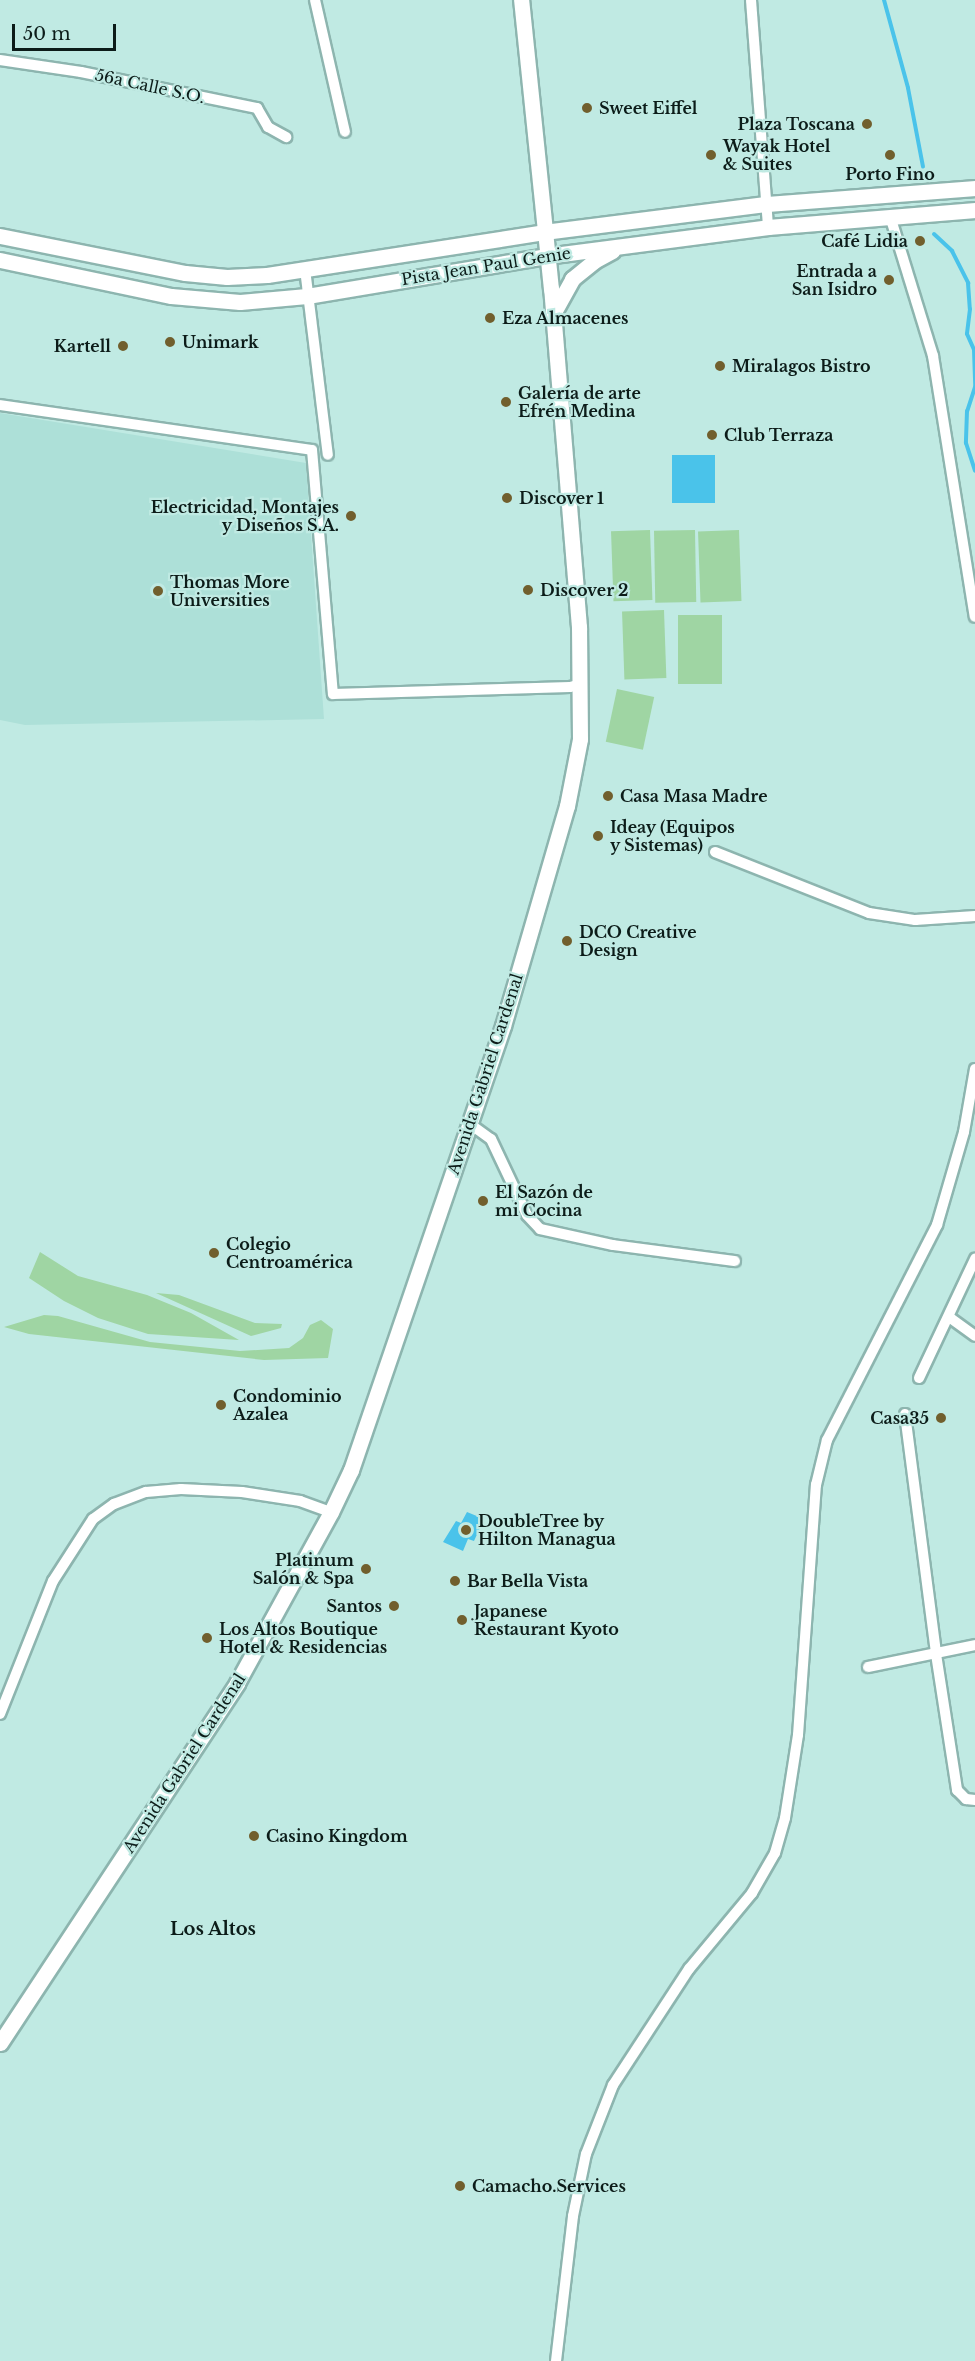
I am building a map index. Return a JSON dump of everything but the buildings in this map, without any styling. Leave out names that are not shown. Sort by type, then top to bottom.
[{"type":"street","points":[[315,0],[345,132]]},
{"type":"street","name":"Avenida Gabriel Cardenal","points":[[0,2043],[237,1683],[331,1512],[351,1470],[503,1026],[567,806],[580,739],[579,627],[553,315],[521,0]]},
{"type":"street","points":[[751,0],[768,227]]},
{"type":"street","name":"56a Calle S.O.","points":[[0,60],[81,72],[257,108],[268,127],[286,137]]},
{"type":"street","name":"Pista Jean Paul Genie","points":[[0,236],[185,273],[226,277],[305,269],[544,232],[767,204],[975,188]]},
{"type":"street","points":[[975,195],[902,203],[892,208],[890,216],[933,356],[975,617]]},
{"type":"street","points":[[843,197],[877,206],[890,216]]},
{"type":"street","name":"Pista Jean Paul Genie","points":[[0,260],[171,296],[240,302],[307,296],[546,256],[768,227],[975,210]]},
{"type":"street","points":[[553,315],[572,279],[594,261],[622,246]]},
{"type":"street","points":[[305,269],[328,455]]},
{"type":"street","points":[[0,405],[312,450],[333,694],[570,687],[580,684]]},
{"type":"street","points":[[716,852],[869,913],[915,920],[975,916]]},
{"type":"street","points":[[556,2361],[573,2216],[586,2154],[613,2085],[689,1969],[752,1893],[775,1853],[785,1818],[798,1735],[816,1485],[827,1440],[936,1225],[964,1132],[975,1069]]},
{"type":"street","points":[[470,1124],[491,1139],[527,1215],[540,1229],[613,1245],[735,1261]]},
{"type":"street","points":[[919,1378],[975,1258]]},
{"type":"street","points":[[949,1317],[975,1336]]},
{"type":"street","points":[[905,1414],[936,1654],[957,1790],[966,1799],[975,1800]]},
{"type":"street","points":[[0,1714],[58,1573],[93,1519],[114,1504],[147,1492],[181,1489],[242,1492],[300,1501],[331,1512]]},
{"type":"street","points":[[868,1667],[975,1645]]},
{"type":"shaded area","name":"Thomas More Universities","points":[[0,413],[306,463],[324,719],[25,725],[0,720]]},
{"type":"green space","points":[[650,530],[652,600],[613,601],[611,531]]},
{"type":"green space","points":[[695,530],[696,602],[655,603],[654,531]]},
{"type":"green space","points":[[739,530],[741,601],[701,602],[698,531]]},
{"type":"green space","points":[[664,610],[666,678],[624,679],[622,611]]},
{"type":"green space","points":[[678,615],[722,615],[722,684],[678,684]]},
{"type":"green space","points":[[617,689],[654,697],[643,750],[606,742]]},
{"type":"green space","points":[[40,1252],[78,1276],[147,1295],[191,1313],[239,1340],[148,1334],[98,1318],[64,1301],[29,1278]]},
{"type":"green space","points":[[156,1293],[179,1295],[255,1323],[282,1324],[281,1328],[251,1336]]},
{"type":"green space","points":[[44,1315],[58,1316],[150,1342],[240,1351],[289,1348],[303,1338],[310,1325],[321,1320],[333,1329],[328,1358],[264,1360],[29,1334],[4,1327]]},
{"type":"water","points":[[672,455],[715,455],[715,503],[672,503]]},
{"type":"water","name":"DoubleTree by Hilton Managua","points":[[467,1512],[484,1519],[474,1541],[468,1539],[463,1551],[443,1542],[456,1521],[461,1523]]},
{"type":"waterway","points":[[884,0],[908,88],[923,167]]},
{"type":"waterway","points":[[934,234],[952,251],[968,283],[970,309],[967,334],[974,350],[975,387],[967,411],[966,443],[975,471]]},
{"type":"place","name":"Sweet Eiffel","points":[[587,108]]},
{"type":"place","name":"Plaza Toscana","points":[[867,124]]},
{"type":"place","name":"Wayak Hotel & Suites","points":[[711,155]]},
{"type":"place","name":"Porto Fino","points":[[890,155]]},
{"type":"place","name":"Café Lidia","points":[[920,241]]},
{"type":"place","name":"Entrada a San Isidro","points":[[889,280]]},
{"type":"place","name":"Eza Almacenes","points":[[490,318]]},
{"type":"place","name":"Unimark","points":[[170,342]]},
{"type":"place","name":"Kartell","points":[[123,346]]},
{"type":"place","name":"Miralagos Bistro","points":[[720,366]]},
{"type":"place","name":"Galería de arte Efrén Medina","points":[[506,402]]},
{"type":"place","name":"Club Terraza","points":[[712,435]]},
{"type":"place","name":"Discover 1","points":[[507,498]]},
{"type":"place","name":"Electricidad, Montajes y Diseños S.A.","points":[[351,516]]},
{"type":"place","name":"Discover 2","points":[[528,590]]},
{"type":"place","name":"Thomas More Universities","points":[[158,591]]},
{"type":"place","name":"Casa Masa Madre","points":[[608,796]]},
{"type":"place","name":"Ideay (Equipos y Sistemas)","points":[[598,836]]},
{"type":"place","name":"DCO Creative Design","points":[[567,941]]},
{"type":"place","name":"El Sazón de mi Cocina","points":[[483,1201]]},
{"type":"place","name":"Colegio Centroamérica","points":[[214,1253]]},
{"type":"place","name":"Condominio Azalea","points":[[221,1405]]},
{"type":"place","name":"Casa35","points":[[941,1418]]},
{"type":"place","name":"DoubleTree by Hilton Managua","points":[[466,1530]]},
{"type":"place","name":"Platinum Salón & Spa","points":[[366,1569]]},
{"type":"place","name":"Bar Bella Vista","points":[[455,1581]]},
{"type":"place","name":"Santos","points":[[394,1606]]},
{"type":"place","name":"Japanese Restaurant Kyoto","points":[[462,1620]]},
{"type":"place","name":"Los Altos Boutique Hotel & Residencias","points":[[207,1638]]},
{"type":"place","name":"Casino Kingdom","points":[[254,1836]]},
{"type":"place","name":"Camacho.Services","points":[[460,2186]]},
{"type":"district","name":"Los Altos","points":[[213,1929]]}]
